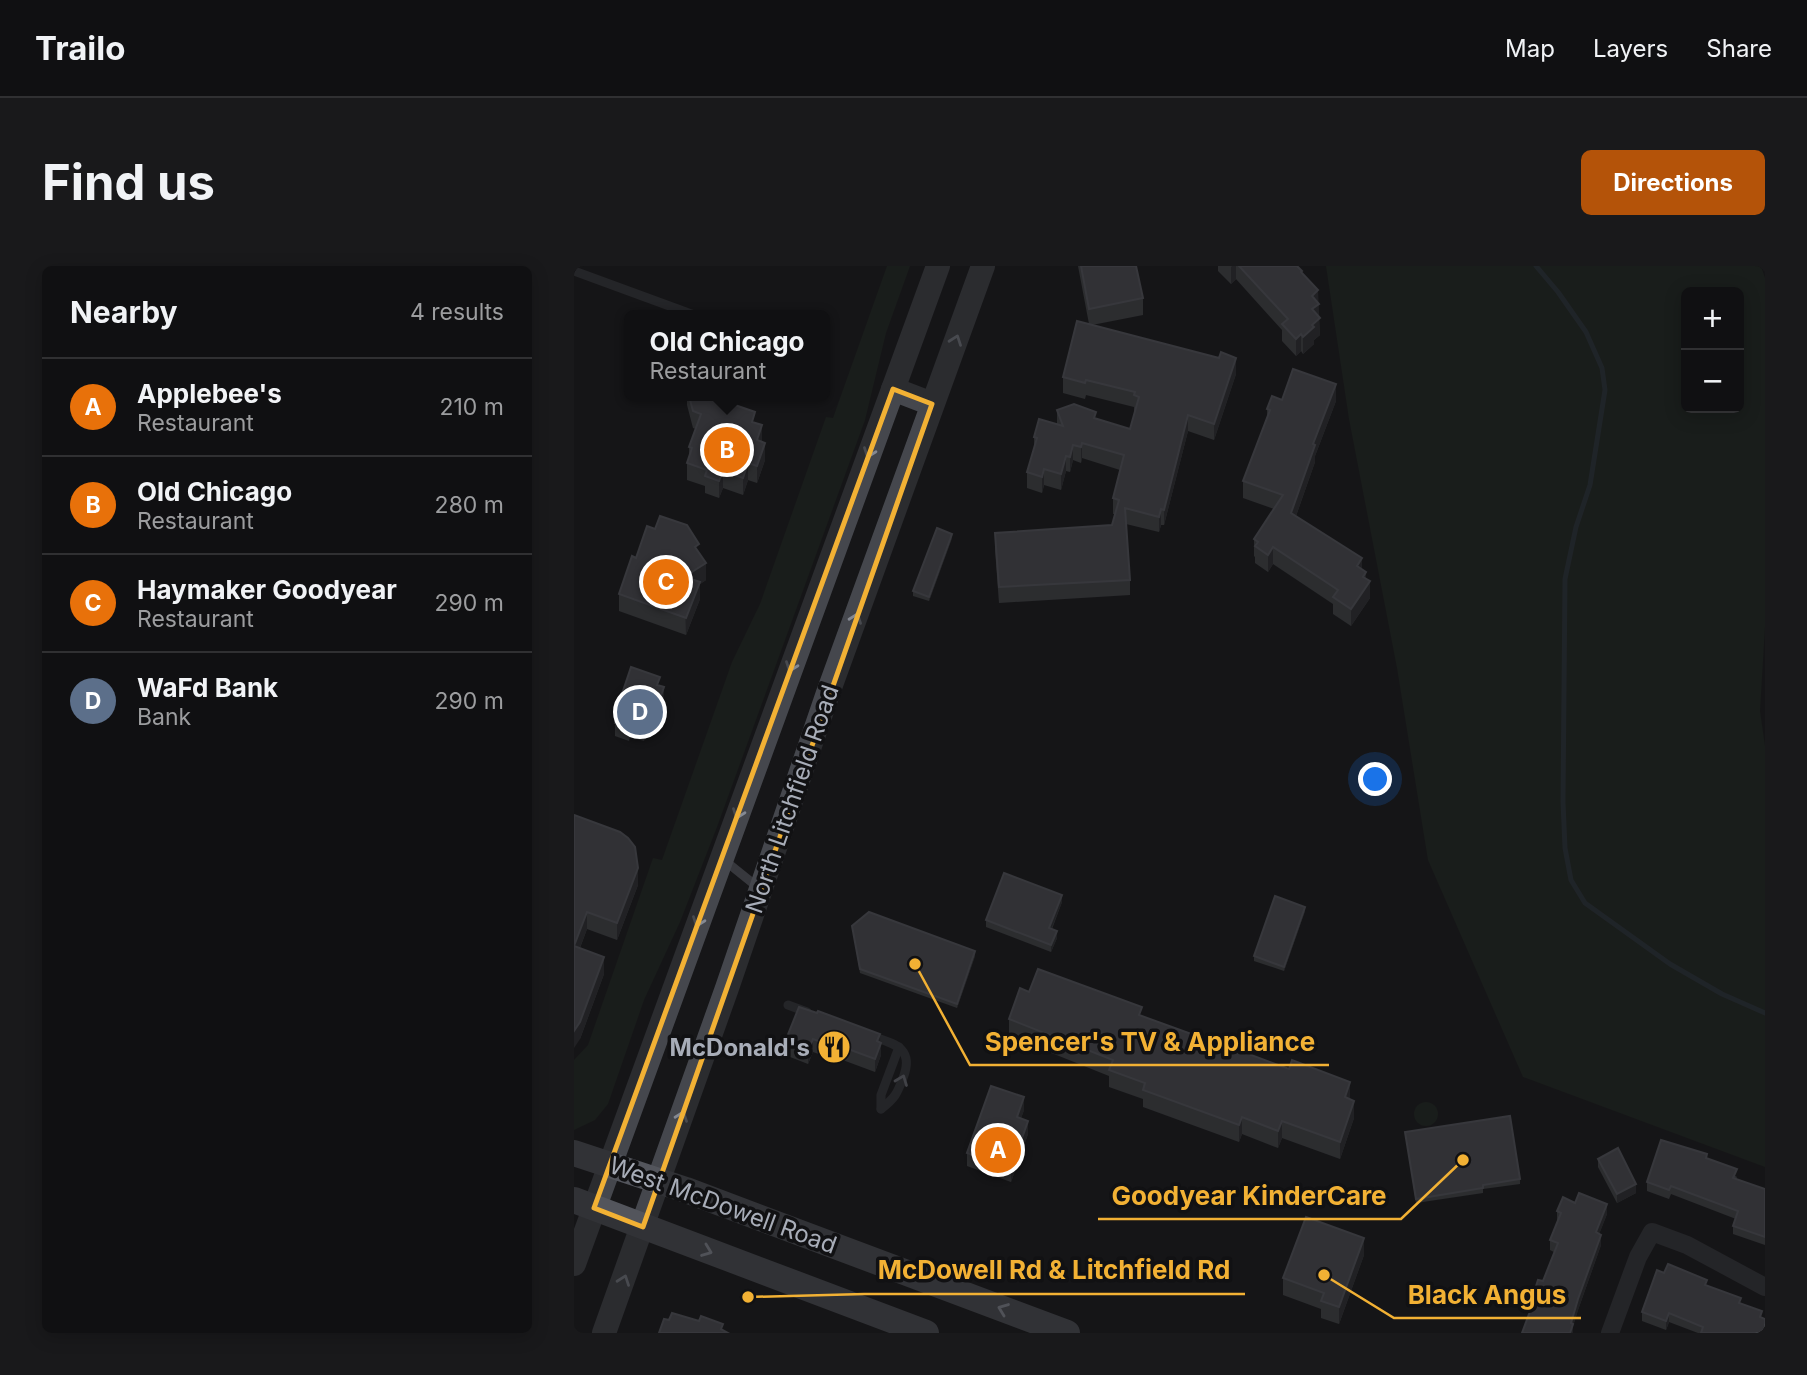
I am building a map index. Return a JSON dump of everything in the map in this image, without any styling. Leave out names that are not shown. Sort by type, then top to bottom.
[{"type":"main road","name":"North Litchfield Road","points":[[574,1264],[584,1204],[610,1164],[938,266]]},
{"type":"main road","name":"North Litchfield Road","points":[[604,1333],[833,681],[983,266]]},
{"type":"main road","points":[[893,389],[932,404]]},
{"type":"main road","name":"West McDowell Road","points":[[574,1153],[659,1180],[1067,1333]]},
{"type":"main road","name":"West McDowell Road","points":[[584,1204],[926,1333]]},
{"type":"street","points":[[1610,1333],[1638,1257],[1652,1232],[1687,1245],[1765,1287]]},
{"type":"lane","points":[[589,277],[591,266]]},
{"type":"lane","points":[[574,271],[680,310]]},
{"type":"lane","points":[[722,858],[761,890]]},
{"type":"lane","points":[[788,1005],[813,1014]]},
{"type":"lane","points":[[862,1032],[899,1047],[907,1056],[908,1066],[895,1099],[881,1109],[881,1095],[899,1047]]},
{"type":"highlighted area","points":[[893,389],[932,404],[643,1227],[594,1208]]},
{"type":"shaded area","points":[[887,266],[910,266],[886,333],[865,420],[717,827],[680,922],[644,1000],[608,1104],[595,1120],[574,1130],[574,1060],[588,1045],[653,858],[662,860],[732,662],[760,604],[826,417],[833,418]]},
{"type":"shaded area","points":[[1326,266],[1761,266],[1765,278],[1765,627],[1760,711],[1765,746],[1765,1167],[1523,1077],[1428,860],[1397,668],[1349,419]]},
{"type":"shaded area","points":[[1426,1102],[1435,1105],[1438,1114],[1435,1123],[1426,1126],[1417,1123],[1414,1114],[1417,1105]]},
{"type":"building","points":[[1081,266],[1136,266],[1143,298],[1089,309]]},
{"type":"building","points":[[1239,266],[1297,266],[1318,290],[1312,296],[1319,304],[1312,309],[1320,318],[1312,325],[1314,327],[1303,337],[1301,334],[1296,339],[1282,324],[1288,319]]},
{"type":"building","points":[[1077,321],[1219,358],[1221,352],[1236,358],[1214,424],[1188,415],[1164,510],[1161,509],[1159,517],[1125,508],[1130,580],[999,587],[995,533],[1112,525],[1119,500],[1113,498],[1124,455],[1082,443],[1081,447],[1073,445],[1070,457],[1066,456],[1061,474],[1044,469],[1042,477],[1027,472],[1037,438],[1034,437],[1039,419],[1063,426],[1057,410],[1074,404],[1096,412],[1094,418],[1130,429],[1139,397],[1134,395],[1135,392],[1063,377]]},
{"type":"building","points":[[1293,369],[1336,384],[1291,513],[1362,558],[1357,566],[1366,572],[1363,577],[1370,581],[1351,609],[1333,597],[1338,590],[1273,547],[1268,555],[1255,546],[1258,542],[1254,539],[1283,495],[1243,481],[1270,410],[1267,409],[1272,396],[1282,400]]},
{"type":"building","points":[[690,401],[723,401],[755,412],[752,422],[762,425],[757,440],[765,443],[757,466],[748,463],[743,478],[723,471],[719,481],[705,476],[707,470],[687,463],[692,448],[689,447],[701,414],[693,411]]},
{"type":"building","points":[[660,516],[687,525],[699,544],[695,547],[706,563],[684,577],[700,582],[686,618],[619,594],[632,556],[636,558],[647,526],[655,529]]},
{"type":"building","points":[[937,528],[952,534],[929,597],[913,591]]},
{"type":"building","points":[[631,667],[660,677],[657,685],[664,687],[655,713],[649,711],[644,728],[630,724],[629,728],[615,723],[618,716],[615,715]]},
{"type":"building","points":[[574,815],[620,832],[628,838],[635,847],[638,868],[617,923],[587,912],[574,946]]},
{"type":"building","points":[[1004,873],[1062,895],[1049,928],[1057,931],[1051,945],[986,920]]},
{"type":"building","points":[[1275,896],[1305,907],[1284,967],[1254,956]]},
{"type":"building","points":[[869,912],[975,951],[957,1004],[860,969],[852,926]]},
{"type":"building","points":[[574,946],[604,957],[580,1022],[574,1031]]},
{"type":"building","points":[[1038,969],[1142,1007],[1139,1015],[1216,1043],[1219,1035],[1254,1048],[1251,1055],[1289,1069],[1292,1060],[1350,1082],[1345,1097],[1354,1101],[1340,1142],[1282,1121],[1278,1131],[1242,1117],[1239,1125],[1143,1090],[1145,1083],[1109,1070],[1113,1060],[1009,1019],[1020,988],[1029,992]]},
{"type":"building","points":[[799,1007],[817,1013],[818,1011],[880,1034],[877,1041],[881,1043],[875,1059],[813,1039],[808,1051],[785,1042]]},
{"type":"building","points":[[991,1086],[1024,1097],[1017,1117],[1028,1121],[1011,1169],[967,1153]]},
{"type":"building","points":[[1510,1116],[1520,1179],[1416,1199],[1405,1132]]},
{"type":"building","points":[[1661,1140],[1707,1154],[1706,1158],[1737,1169],[1733,1178],[1765,1189],[1765,1237],[1733,1226],[1738,1211],[1671,1186],[1669,1190],[1647,1182]]},
{"type":"building","points":[[1618,1148],[1636,1184],[1617,1194],[1598,1159]]},
{"type":"building","points":[[1579,1193],[1607,1204],[1596,1232],[1601,1235],[1578,1299],[1570,1333],[1522,1333],[1538,1280],[1543,1281],[1558,1243],[1550,1240],[1561,1213],[1557,1211],[1563,1197],[1575,1203]]},
{"type":"building","points":[[1306,1217],[1364,1238],[1339,1307],[1321,1301],[1324,1293],[1283,1278]]},
{"type":"building","points":[[1668,1264],[1707,1280],[1705,1285],[1741,1298],[1739,1303],[1762,1311],[1760,1317],[1765,1319],[1765,1333],[1701,1333],[1703,1327],[1669,1313],[1666,1321],[1642,1312],[1657,1270],[1664,1273]]},
{"type":"building","points":[[672,1313],[699,1321],[701,1316],[723,1324],[721,1329],[728,1333],[659,1333],[664,1319],[669,1320]]},
{"type":"waterway","points":[[1536,266],[1586,332],[1602,368],[1605,390],[1590,485],[1576,527],[1565,579],[1563,802],[1565,848],[1571,880],[1585,903],[1670,964],[1722,994],[1765,1013]]},
{"type":"place","name":"Old Chicago","points":[[727,450]]},
{"type":"place","name":"Haymaker Goodyear","points":[[666,582]]},
{"type":"place","name":"WaFd Bank","points":[[640,712]]},
{"type":"place","name":"Spencer's TV & Appliance","points":[[915,964]]},
{"type":"place","name":"McDonald's","points":[[834,1047]]},
{"type":"place","name":"Applebee's","points":[[998,1150]]},
{"type":"place","name":"Goodyear KinderCare","points":[[1463,1160]]},
{"type":"place","name":"Black Angus","points":[[1324,1275]]},
{"type":"place","name":"McDowell Rd & Litchfield Rd","points":[[748,1297]]}]
